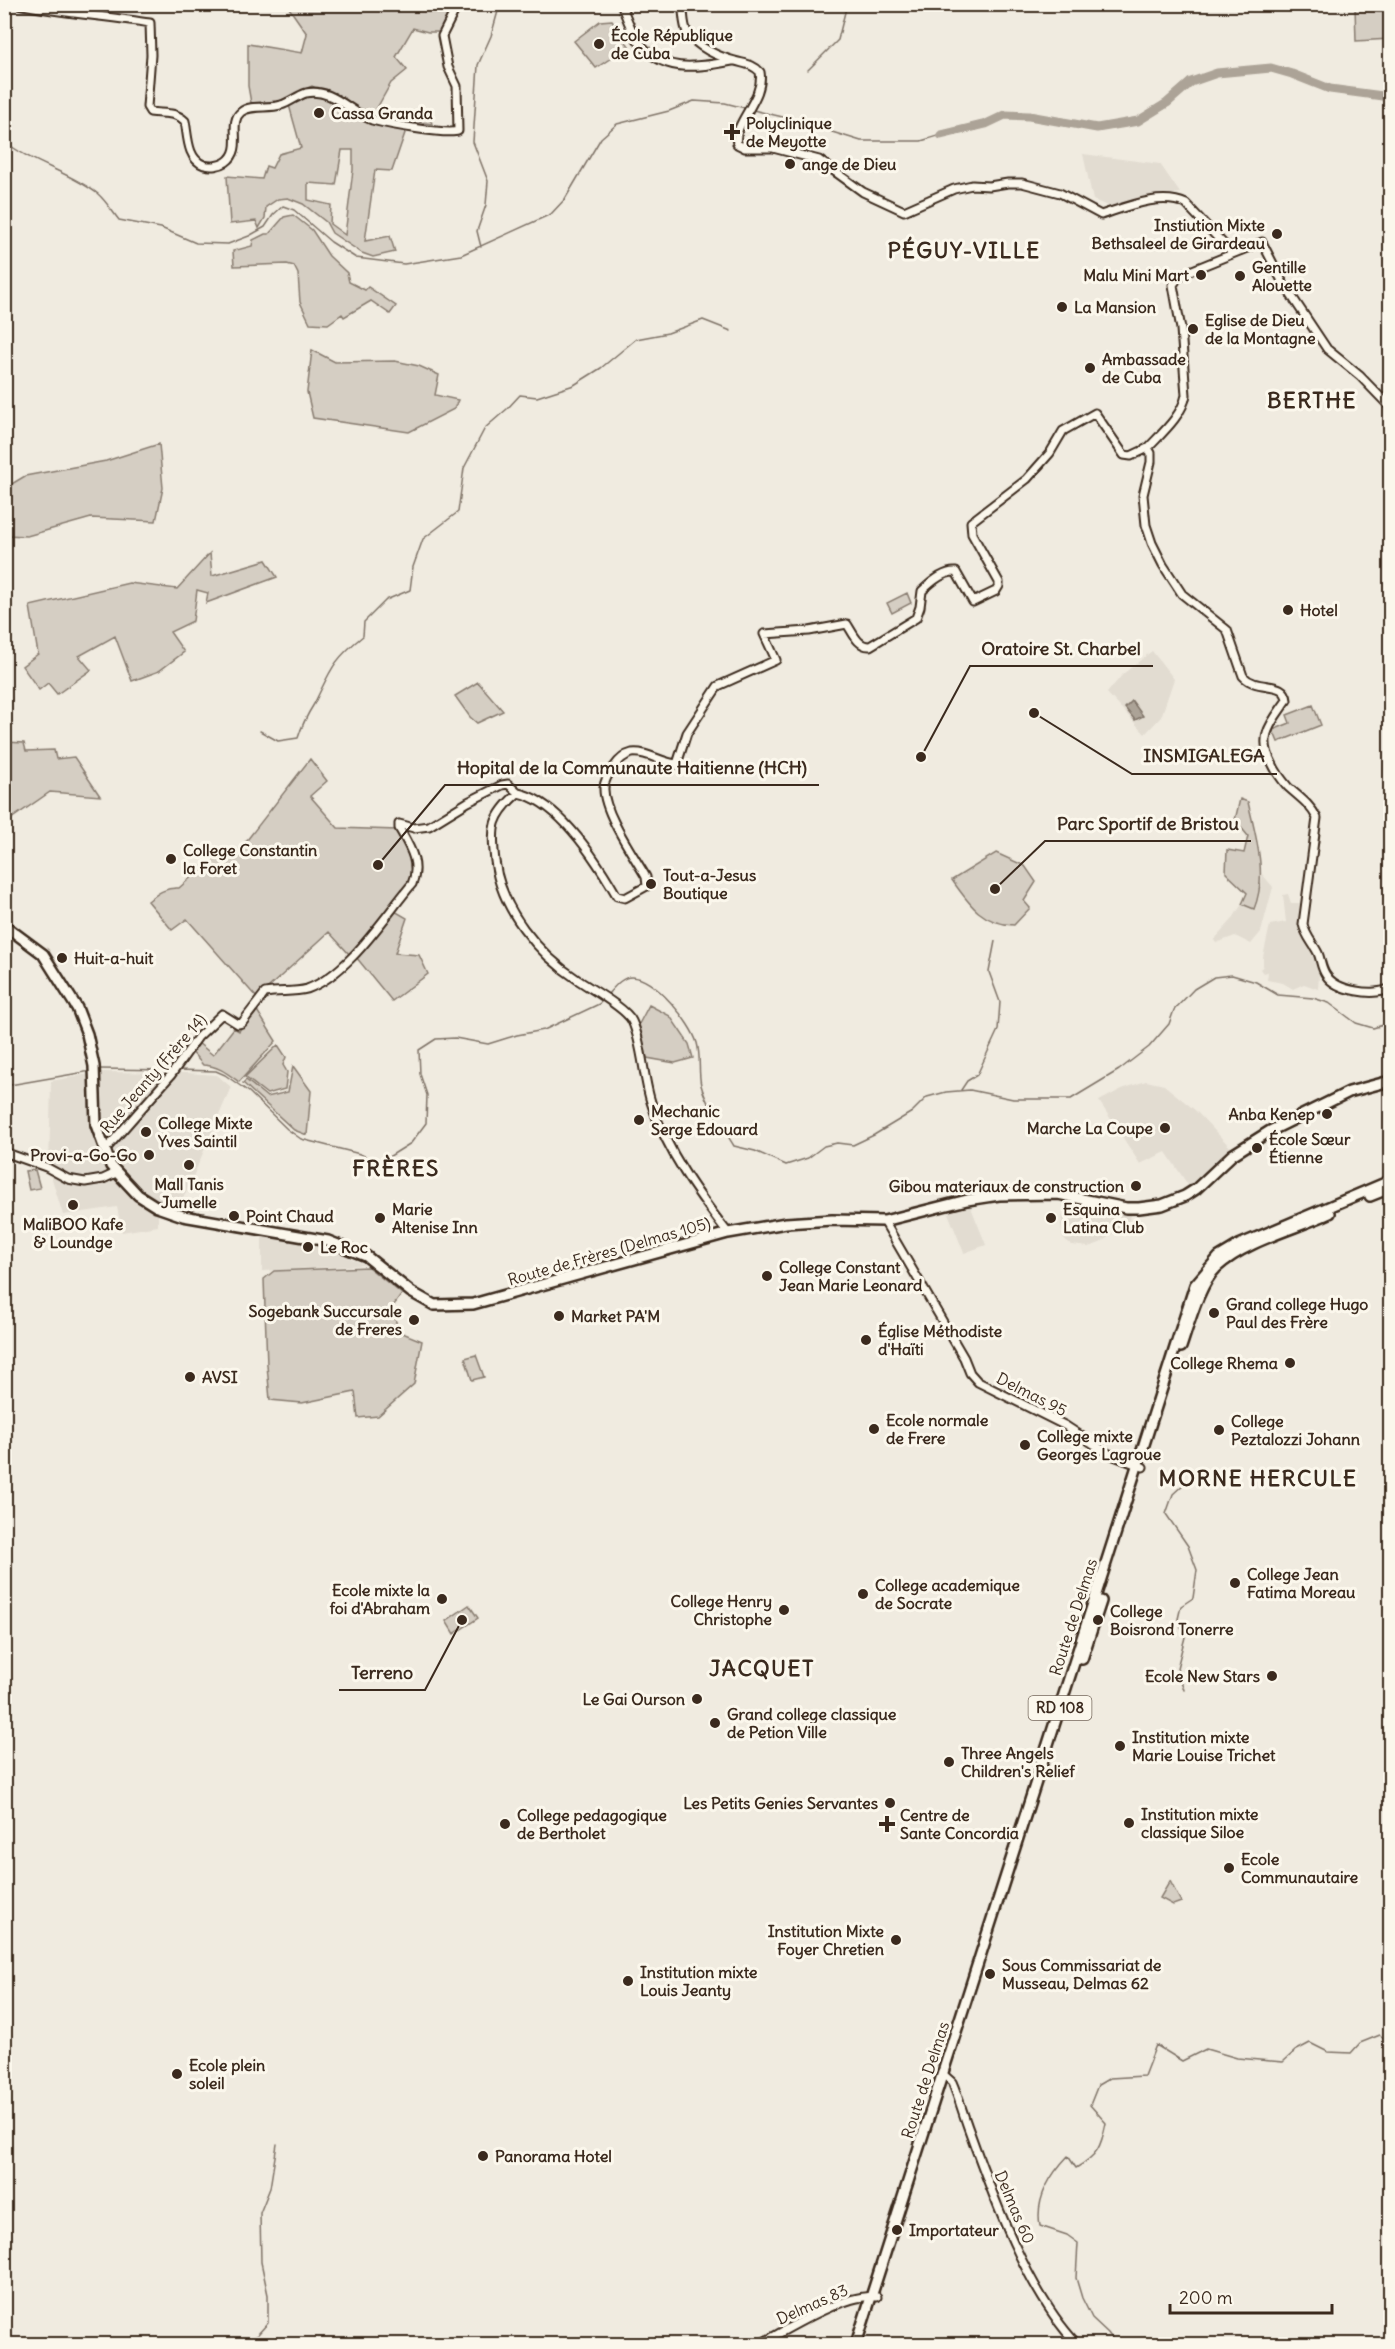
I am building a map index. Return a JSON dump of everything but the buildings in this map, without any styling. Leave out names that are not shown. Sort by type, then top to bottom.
[{"type":"main road","name":"Route de Frères (Delmas 105)","points":[[4,925],[44,954],[62,981],[83,1022],[94,1070],[96,1125],[111,1166],[146,1200],[170,1212],[328,1241],[366,1256],[411,1292],[434,1305],[473,1304],[728,1233],[815,1221],[884,1221],[967,1200],[999,1195],[1058,1194],[1126,1208],[1162,1204],[1196,1190],[1232,1155],[1270,1131],[1349,1092],[1390,1081]]},
{"type":"main road","name":"Route de Delmas","points":[[863,2344],[875,2297],[1140,1466],[1195,1285],[1219,1257],[1248,1241],[1390,1181]]},
{"type":"main road","name":"Route de Delmas","points":[[1140,1466],[1192,1316],[1203,1288],[1216,1268],[1243,1250],[1390,1188]]},
{"type":"main road","name":"Route de Delmas","points":[[856,2344],[875,2297]]},
{"type":"street","points":[[18,4],[87,16],[150,23],[151,55],[147,107],[150,112],[176,113],[182,118],[191,153],[203,165],[212,166],[222,165],[230,160],[236,150],[236,125],[238,115],[242,111],[249,108],[282,105],[307,93],[320,93],[336,99],[372,120],[438,131],[458,131],[457,86],[448,68],[442,36],[458,4]]},
{"type":"street","points":[[621,4],[636,38],[657,60],[672,65],[691,66],[732,61]]},
{"type":"street","points":[[682,4],[684,24],[697,43],[732,61],[753,66],[760,72],[757,97],[736,139],[737,144],[743,147],[773,148],[819,160],[863,192],[904,211],[954,189],[972,185],[989,186],[1008,183],[1022,183],[1060,192],[1101,215],[1153,201],[1176,199],[1186,204],[1232,253]]},
{"type":"street","points":[[728,1233],[690,1181],[663,1134],[649,1098],[631,1019],[600,993],[577,979],[550,957],[534,940],[506,902],[497,876],[494,846],[495,819],[518,793],[537,799],[579,839],[617,896],[626,898],[647,886],[646,877],[628,847],[603,790],[604,783],[616,764],[626,755],[641,753],[660,761],[677,764],[687,733],[718,686],[776,660],[764,634],[809,631],[847,624],[860,644],[866,647],[916,618],[922,591],[950,572],[956,572],[973,602],[996,591],[999,582],[972,534],[970,522],[1027,479],[1050,453],[1063,431],[1095,413],[1124,455],[1131,456],[1148,448],[1184,406],[1186,395],[1181,329],[1173,285],[1185,273],[1262,242],[1282,283],[1327,349],[1360,376],[1390,407]]},
{"type":"street","points":[[1148,448],[1151,462],[1143,495],[1146,525],[1163,565],[1182,594],[1227,630],[1246,680],[1251,684],[1282,689],[1287,694],[1287,700],[1265,736],[1264,746],[1280,776],[1312,809],[1317,818],[1303,918],[1304,929],[1318,953],[1327,977],[1334,982],[1374,994],[1390,988]]},
{"type":"street","name":"Rue Jeanty (Frère 14)","points":[[105,1150],[171,1075],[198,1037],[222,1014],[238,1024],[242,1023],[265,993],[306,989],[330,977],[353,955],[412,884],[416,876],[416,864],[399,824],[414,828],[429,826],[468,802],[502,785],[508,784],[518,793]]},
{"type":"street","points":[[4,1152],[46,1167],[68,1179],[85,1182],[103,1179],[116,1173]]},
{"type":"street","name":"Delmas 95","points":[[884,1221],[964,1358],[970,1373],[978,1382],[1066,1426],[1109,1454],[1140,1466]]},
{"type":"street","name":"Delmas 60","points":[[945,2075],[957,2093],[990,2182],[1029,2273],[1057,2320],[1077,2344]]},
{"type":"street","name":"Delmas 83","points":[[760,2344],[789,2327],[843,2303],[875,2297]]},
{"type":"shaded area","points":[[287,5],[318,7],[317,5],[455,5],[440,32],[413,28],[396,57],[407,70],[391,83],[377,108],[397,114],[429,113],[432,124],[373,116],[312,86],[280,101],[251,103],[248,86],[248,44],[302,53],[307,34]]},
{"type":"shaded area","points":[[1383,5],[1390,39],[1356,41],[1355,7]]},
{"type":"shaded area","points":[[612,20],[629,46],[596,68],[574,41],[600,21]]},
{"type":"shaded area","points":[[311,95],[326,99],[371,124],[406,130],[392,171],[375,170],[365,241],[390,236],[395,252],[373,257],[362,253],[332,233],[326,222],[303,204],[288,198],[278,199],[266,207],[265,218],[259,228],[256,221],[230,224],[227,176],[262,179],[266,166],[272,168],[279,154],[301,148],[289,105]],"holes":[[[342,150],[353,150],[353,170],[345,235],[330,224],[331,205],[308,200],[308,183],[336,185]]]},
{"type":"shaded area","points":[[1083,154],[1160,164],[1180,193],[1108,206],[1093,200]]},
{"type":"shaded area","points":[[293,215],[312,230],[329,256],[347,273],[349,282],[365,290],[368,287],[396,306],[390,314],[371,301],[344,317],[342,314],[328,324],[310,323],[300,302],[298,274],[294,266],[287,264],[234,266],[233,251],[252,246],[253,240],[269,234],[284,217]]},
{"type":"shaded area","points":[[312,350],[335,362],[395,361],[419,366],[439,375],[435,395],[458,400],[454,409],[409,432],[313,418],[307,392]]},
{"type":"shaded area","points":[[159,444],[163,488],[156,521],[91,518],[27,536],[5,535],[5,488],[25,476],[106,461]]},
{"type":"shaded area","points":[[210,553],[212,576],[266,560],[277,577],[206,603],[208,593],[197,590],[193,621],[170,632],[184,652],[159,671],[132,681],[115,636],[79,656],[91,670],[57,694],[48,683],[39,690],[22,666],[38,654],[30,606],[129,583],[177,589]]},
{"type":"shaded area","points":[[907,593],[911,603],[892,613],[887,603]]},
{"type":"shaded area","points":[[1152,651],[1174,679],[1161,717],[1145,734],[1107,693],[1123,674]]},
{"type":"shaded area","points":[[478,682],[503,711],[477,723],[455,696]]},
{"type":"shaded area","points":[[1132,701],[1143,716],[1135,720],[1125,708]]},
{"type":"shaded area","points":[[1313,705],[1321,725],[1278,742],[1273,730],[1290,723],[1287,715]]},
{"type":"shaded area","points":[[5,742],[24,743],[26,751],[54,750],[56,759],[74,757],[100,796],[50,792],[5,823]]},
{"type":"shaded area","points":[[310,759],[327,781],[310,796],[338,828],[397,830],[414,868],[409,882],[350,955],[329,932],[257,998],[187,919],[172,930],[148,901],[162,891],[179,888],[224,848],[237,853]]},
{"type":"shaded area","points":[[1240,799],[1248,802],[1259,856],[1260,883],[1254,909],[1242,904],[1247,893],[1226,873],[1227,850],[1244,853],[1248,836],[1235,820]]},
{"type":"shaded area","points":[[996,853],[1025,866],[1036,882],[1024,901],[1030,908],[1014,925],[1003,924],[985,917],[971,905],[952,880]]},
{"type":"shaded area","points":[[1262,874],[1273,887],[1261,932],[1251,944],[1235,936],[1216,943],[1214,940],[1232,920],[1242,904],[1255,909]]},
{"type":"shaded area","points":[[1288,894],[1291,903],[1300,903],[1298,931],[1313,953],[1319,976],[1318,989],[1304,984],[1293,989],[1283,983],[1267,980],[1268,972],[1263,973],[1260,969],[1263,966],[1270,925],[1286,922],[1283,895]]},
{"type":"shaded area","points":[[393,910],[407,918],[395,953],[419,955],[428,974],[392,1001],[356,957]]},
{"type":"shaded area","points":[[649,1005],[670,1016],[689,1044],[693,1058],[675,1063],[647,1058],[639,1024]]},
{"type":"shaded area","points":[[256,1009],[276,1041],[239,1082],[218,1068],[203,1065],[191,1051],[198,1043],[213,1055],[234,1028],[239,1031]]},
{"type":"shaded area","points":[[278,1045],[286,1057],[283,1065],[287,1072],[285,1089],[267,1094],[245,1077]]},
{"type":"shaded area","points":[[293,1066],[311,1091],[307,1135],[294,1130],[243,1083],[246,1080],[267,1097],[288,1092]]},
{"type":"shaded area","points":[[97,1072],[217,1075],[231,1087],[186,1193],[175,1211],[151,1200],[117,1173],[103,1135],[98,1102]]},
{"type":"shaded area","points":[[89,1074],[94,1136],[106,1171],[142,1203],[158,1212],[158,1226],[122,1232],[117,1207],[63,1215],[49,1169],[51,1081]]},
{"type":"shaded area","name":"Marche La Coupe","points":[[1146,1081],[1164,1085],[1196,1111],[1233,1150],[1243,1152],[1196,1197],[1166,1152],[1140,1164],[1099,1101],[1122,1089]]},
{"type":"shaded area","points":[[35,1170],[40,1188],[29,1190],[25,1171]]},
{"type":"shaded area","points":[[1067,1198],[1133,1213],[1126,1224],[1100,1243],[1088,1247],[1072,1245],[1063,1238],[1061,1224]]},
{"type":"shaded area","points":[[970,1205],[986,1245],[964,1253],[948,1213]]},
{"type":"shaded area","points":[[262,1235],[317,1244],[366,1265],[262,1271]]},
{"type":"shaded area","points":[[368,1267],[402,1294],[391,1309],[400,1332],[422,1341],[414,1384],[378,1416],[358,1418],[355,1392],[302,1403],[270,1400],[264,1279],[274,1271]]},
{"type":"shaded area","points":[[476,1355],[484,1377],[472,1380],[465,1358]]},
{"type":"shaded area","points":[[469,1605],[478,1618],[454,1634],[446,1621]]},
{"type":"shaded area","points":[[1170,1881],[1181,1902],[1173,1905],[1160,1898]]},
{"type":"waterway","points":[[481,247],[477,231],[486,205],[488,181],[473,142],[478,65],[491,36],[500,4]]},
{"type":"waterway","points":[[808,70],[838,40],[847,4]]},
{"type":"waterway","points":[[941,135],[986,124],[1005,115],[1029,116],[1097,128],[1138,121],[1167,103],[1191,82],[1217,73],[1271,68],[1330,89],[1390,97]]},
{"type":"waterway","points":[[4,141],[27,156],[87,186],[101,197],[119,220],[161,228],[196,243],[228,244],[265,227],[283,206],[294,210],[331,242],[356,258],[404,264],[461,255],[551,214],[565,199],[601,138],[617,124],[669,111],[694,101],[725,103],[745,108]]},
{"type":"waterway","points":[[753,110],[861,141],[921,141],[941,135]]},
{"type":"waterway","points":[[260,731],[278,741],[298,738],[333,667],[345,652],[363,636],[364,622],[386,600],[410,590],[413,567],[423,539],[458,512],[464,468],[485,428],[520,395],[537,397],[574,385],[601,368],[636,339],[668,333],[703,320],[731,331]]},
{"type":"waterway","points":[[961,1090],[967,1081],[977,1075],[998,1030],[1000,1002],[989,972],[995,941]]},
{"type":"waterway","points":[[606,996],[621,981],[631,977],[651,984],[671,1002],[688,1024],[697,1043],[700,1080],[704,1093],[734,1146],[755,1151],[786,1165],[808,1158],[824,1146],[837,1143],[853,1145],[912,1112],[927,1097],[946,1092],[970,1090],[1013,1099],[1071,1099],[1119,1070],[1149,1047],[1169,1024],[1174,1010],[1194,989],[1214,977],[1232,975],[1256,982],[1278,995],[1313,998],[1329,1003],[1356,1023],[1373,1028],[1390,1023]]},
{"type":"waterway","points":[[177,1070],[216,1071],[225,1075],[249,1092],[287,1129],[301,1139],[360,1154],[379,1163],[411,1143],[426,1123],[427,1095],[420,1074],[419,1050],[436,1039],[455,1038],[488,1044],[544,1030],[603,1000]]},
{"type":"waterway","points":[[99,1069],[172,1070]]},
{"type":"waterway","points":[[4,1086],[91,1071]]},
{"type":"waterway","points":[[1184,1690],[1177,1668],[1185,1637],[1178,1619],[1181,1606],[1193,1598],[1197,1570],[1188,1546],[1166,1514],[1173,1494],[1185,1483]]},
{"type":"waterway","points":[[1116,2344],[1092,2318],[1082,2298],[1076,2278],[1078,2243],[1067,2235],[1040,2226],[1039,2216],[1045,2188],[1061,2164],[1068,2156],[1076,2168],[1089,2159],[1100,2144],[1106,2123],[1090,2105],[1098,2085],[1110,2078],[1144,2076],[1156,2045],[1182,2061],[1206,2049],[1237,2058],[1283,2062],[1295,2051],[1310,2043],[1328,2052],[1351,2053],[1360,2043],[1380,2035],[1390,2044]]},
{"type":"waterway","points":[[249,2344],[268,2323],[268,2295],[261,2262],[260,2213],[270,2188],[277,2144]]},
{"type":"place","name":"École République de Cuba","points":[[599,44]]},
{"type":"place","name":"Cassa Granda","points":[[319,113]]},
{"type":"place","name":"Polyclinique de Meyotte","points":[[732,132]]},
{"type":"place","name":"ange de Dieu","points":[[790,164]]},
{"type":"place","name":"Instiution Mixte Bethsaleel de Girardeau","points":[[1277,234]]},
{"type":"place","name":"Malu Mini Mart","points":[[1201,275]]},
{"type":"place","name":"Gentille Alouette","points":[[1240,276]]},
{"type":"place","name":"La Mansion","points":[[1062,307]]},
{"type":"place","name":"Eglise de Dieu de la Montagne","points":[[1193,329]]},
{"type":"place","name":"Ambassade de Cuba","points":[[1090,368]]},
{"type":"place","name":"Hotel","points":[[1288,610]]},
{"type":"place","name":"INSMIGALEGA","points":[[1034,713]]},
{"type":"place","name":"Oratoire St. Charbel","points":[[921,757]]},
{"type":"place","name":"College Constantin la Foret","points":[[171,859]]},
{"type":"place","name":"Hopital de la Communaute Haitienne (HCH)","points":[[378,865]]},
{"type":"place","name":"Tout-a-Jesus Boutique","points":[[651,884]]},
{"type":"place","name":"Parc Sportif de Bristou","points":[[995,889]]},
{"type":"place","name":"Huit-a-huit","points":[[62,958]]},
{"type":"place","name":"Anba Kenep","points":[[1327,1114]]},
{"type":"place","name":"Mechanic Serge Edouard","points":[[639,1120]]},
{"type":"place","name":"Marche La Coupe","points":[[1165,1128]]},
{"type":"place","name":"College Mixte Yves Saintil","points":[[146,1132]]},
{"type":"place","name":"École Sœur Étienne","points":[[1257,1148]]},
{"type":"place","name":"Provi-a-Go-Go","points":[[149,1155]]},
{"type":"place","name":"Mall Tanis Jumelle","points":[[189,1165]]},
{"type":"place","name":"Gibou materiaux de construction","points":[[1136,1186]]},
{"type":"place","name":"MaliBOO Kafe & Loundge","points":[[73,1205]]},
{"type":"place","name":"Point Chaud","points":[[234,1216]]},
{"type":"place","name":"Marie Altenise Inn","points":[[380,1218]]},
{"type":"place","name":"Esquina Latina Club","points":[[1051,1218]]},
{"type":"place","name":"Le Roc","points":[[308,1247]]},
{"type":"place","name":"College Constant Jean Marie Leonard","points":[[767,1276]]},
{"type":"place","name":"Grand college Hugo Paul des Frère","points":[[1214,1313]]},
{"type":"place","name":"Market PA'M","points":[[559,1316]]},
{"type":"place","name":"Sogebank Succursale de Freres","points":[[414,1320]]},
{"type":"place","name":"Église Méthodiste d'Haïti","points":[[866,1340]]},
{"type":"place","name":"College Rhema","points":[[1290,1363]]},
{"type":"place","name":"AVSI","points":[[190,1377]]},
{"type":"place","name":"Ecole normale de Frere","points":[[874,1429]]},
{"type":"place","name":"College Peztalozzi Johann","points":[[1219,1430]]},
{"type":"place","name":"College mixte Georges Lagroue","points":[[1025,1445]]},
{"type":"place","name":"College Jean Fatima Moreau","points":[[1235,1583]]},
{"type":"place","name":"College academique de Socrate","points":[[863,1594]]},
{"type":"place","name":"Ecole mixte la foi d'Abraham","points":[[442,1599]]},
{"type":"place","name":"College Henry Christophe","points":[[784,1610]]},
{"type":"place","name":"Terreno","points":[[462,1620]]},
{"type":"place","name":"College Boisrond Tonerre","points":[[1098,1620]]},
{"type":"place","name":"Ecole New Stars","points":[[1272,1676]]},
{"type":"place","name":"Le Gai Ourson","points":[[697,1699]]},
{"type":"place","name":"Grand college classique de Petion Ville","points":[[715,1723]]},
{"type":"place","name":"Institution mixte Marie Louise Trichet","points":[[1120,1746]]},
{"type":"place","name":"Three Angels Children's Relief","points":[[949,1762]]},
{"type":"place","name":"Les Petits Genies Servantes","points":[[890,1803]]},
{"type":"place","name":"Institution mixte classique Siloe","points":[[1129,1823]]},
{"type":"place","name":"College pedagogique de Bertholet","points":[[505,1824]]},
{"type":"place","name":"Centre de Sante Concordia","points":[[887,1824]]},
{"type":"place","name":"Ecole Communautaire","points":[[1229,1868]]},
{"type":"place","name":"Institution Mixte Foyer Chretien","points":[[896,1940]]},
{"type":"place","name":"Sous Commissariat de Musseau, Delmas 62","points":[[990,1974]]},
{"type":"place","name":"Institution mixte Louis Jeanty","points":[[628,1981]]},
{"type":"place","name":"Ecole plein soleil","points":[[177,2074]]},
{"type":"place","name":"Panorama Hotel","points":[[483,2156]]},
{"type":"place","name":"Importateur","points":[[897,2230]]},
{"type":"district","name":"PÉGUY-VILLE","points":[[964,250]]},
{"type":"district","name":"BERTHE","points":[[1312,400]]},
{"type":"district","name":"FRÈRES","points":[[396,1168]]},
{"type":"district","name":"MORNE HERCULE","points":[[1258,1478]]},
{"type":"district","name":"JACQUET","points":[[762,1668]]}]
